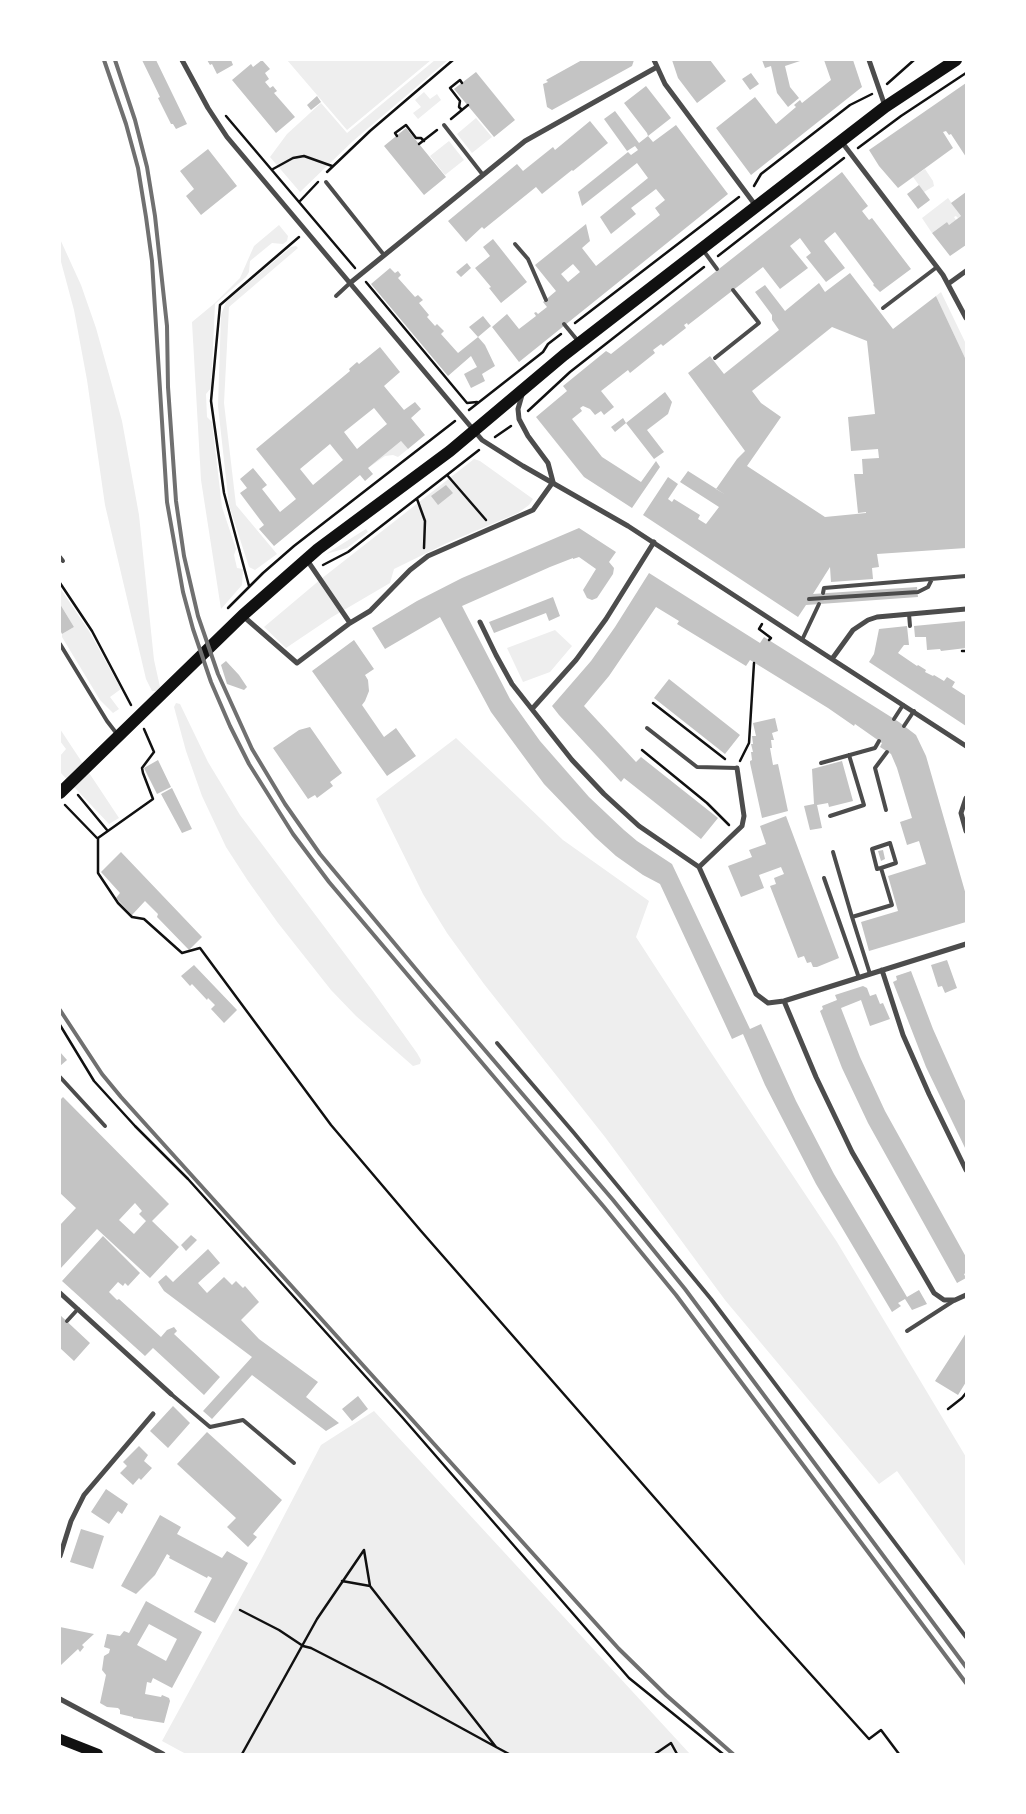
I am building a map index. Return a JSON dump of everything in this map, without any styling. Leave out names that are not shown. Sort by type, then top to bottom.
[{"type":"main road","points":[[62,799],[118,735],[243,615],[306,559],[450,452],[579,343],[885,106],[956,60]]},
{"type":"main road","points":[[60,1739],[98,1754]]},
{"type":"street","points":[[182,60],[208,108],[228,137],[473,431],[486,444],[654,542],[966,746]]},
{"type":"street","points":[[654,60],[668,88],[756,206]]},
{"type":"street","points":[[869,60],[885,106]]},
{"type":"street","points":[[350,283],[531,137],[657,67]]},
{"type":"street","points":[[841,141],[937,267],[966,318]]},
{"type":"street","points":[[948,284],[964,274]]},
{"type":"street","points":[[530,385],[520,399],[519,419],[525,432],[548,463],[553,482]]},
{"type":"street","points":[[243,615],[297,663],[370,610],[410,570],[428,556],[533,510],[553,482]]},
{"type":"street","points":[[532,710],[576,660],[606,619],[654,542]]},
{"type":"street","points":[[306,559],[350,623]]},
{"type":"street","points":[[832,659],[849,635],[864,622],[877,617],[966,609]]},
{"type":"street","points":[[480,622],[512,684],[572,760],[604,794],[639,826],[700,867],[756,994],[768,1003],[784,1001],[966,944]]},
{"type":"street","points":[[700,867],[742,826],[744,816],[737,768]]},
{"type":"street","points":[[966,798],[961,813],[966,831]]},
{"type":"street","points":[[882,970],[903,1035],[928,1094],[966,1170]]},
{"type":"street","points":[[784,1001],[816,1077],[852,1152],[934,1293],[944,1300],[955,1300],[966,1295]]},
{"type":"street","points":[[60,1293],[171,1394]]},
{"type":"street","points":[[60,1556],[71,1521],[84,1495],[153,1414]]},
{"type":"street","points":[[60,1699],[152,1751],[163,1754]]},
{"type":"lane","points":[[444,125],[483,175]]},
{"type":"lane","points":[[326,182],[384,255]]},
{"type":"lane","points":[[515,244],[528,259],[546,300]]},
{"type":"lane","points":[[701,248],[718,269]]},
{"type":"lane","points":[[884,308],[937,267]]},
{"type":"lane","points":[[336,296],[350,283]]},
{"type":"lane","points":[[715,358],[759,323],[733,290]]},
{"type":"lane","points":[[564,324],[579,343]]},
{"type":"lane","points":[[823,593],[824,588],[966,576]]},
{"type":"lane","points":[[809,599],[918,592],[928,587],[932,579]]},
{"type":"lane","points":[[802,640],[819,604]]},
{"type":"lane","points":[[909,614],[910,626]]},
{"type":"lane","points":[[60,644],[107,721],[118,735]]},
{"type":"lane","points":[[894,719],[903,705]]},
{"type":"lane","points":[[904,726],[914,711]]},
{"type":"lane","points":[[647,728],[697,767],[737,768]]},
{"type":"lane","points":[[821,764],[875,748],[879,741]]},
{"type":"lane","points":[[886,810],[875,768],[887,752]]},
{"type":"lane","points":[[830,816],[864,805],[848,755]]},
{"type":"lane","points":[[852,917],[892,905],[881,868],[878,869],[872,849],[890,843],[896,863],[881,868]]},
{"type":"lane","points":[[833,852],[870,974]]},
{"type":"lane","points":[[824,878],[859,978]]},
{"type":"lane","points":[[497,1043],[711,1299],[966,1637]]},
{"type":"lane","points":[[60,1077],[105,1126]]},
{"type":"lane","points":[[908,1332],[955,1300]]},
{"type":"lane","points":[[67,1321],[78,1309]]},
{"type":"lane","points":[[171,1394],[210,1427],[243,1420],[294,1463]]},
{"type":"path","points":[[326,173],[370,131],[453,60]]},
{"type":"path","points":[[224,612],[294,546],[544,352],[548,344],[568,328],[746,192],[756,184],[761,174],[850,105],[879,90],[914,60]]},
{"type":"path","points":[[315,570],[336,556],[348,552],[418,499],[519,419],[570,372],[850,153],[901,116],[966,73]]},
{"type":"path","points":[[462,83],[460,80],[450,88],[460,101],[459,107],[462,110]]},
{"type":"path","points":[[419,144],[468,105]]},
{"type":"path","points":[[224,112],[466,402],[478,402]]},
{"type":"path","points":[[397,136],[395,133],[406,125],[416,138],[422,138],[424,141]]},
{"type":"path","points":[[273,169],[292,158],[304,156],[332,166]]},
{"type":"path","points":[[300,201],[320,180]]},
{"type":"path","points":[[250,586],[224,492],[211,401],[220,304],[306,232]]},
{"type":"path","points":[[448,475],[492,527]]},
{"type":"path","points":[[418,499],[425,521],[423,545],[428,556]]},
{"type":"path","points":[[60,583],[92,631],[123,690]]},
{"type":"path","points":[[767,617],[759,629],[771,638],[769,640]]},
{"type":"path","points":[[653,702],[737,768],[748,743],[754,663]]},
{"type":"path","points":[[98,838],[153,799],[142,773],[142,768],[154,752],[153,747]]},
{"type":"path","points":[[642,750],[707,803],[736,832]]},
{"type":"path","points":[[80,796],[107,830]]},
{"type":"path","points":[[62,799],[98,838],[98,873],[118,903],[132,917],[144,919],[182,954],[200,948],[331,1125],[427,1238],[759,1617],[869,1739],[881,1730],[899,1754]]},
{"type":"path","points":[[60,1025],[94,1081],[135,1126],[188,1179],[395,1409],[629,1678],[723,1754]]},
{"type":"path","points":[[948,1408],[966,1393]]},
{"type":"path","points":[[242,1754],[303,1646],[342,1581],[364,1550],[370,1586],[496,1747]]},
{"type":"path","points":[[342,1581],[370,1586]]},
{"type":"path","points":[[240,1610],[279,1630],[303,1646],[311,1648],[382,1684],[509,1754]]},
{"type":"path","points":[[655,1754],[671,1743],[677,1754]]},
{"type":"shaded area","points":[[287,60],[431,60],[347,130]]},
{"type":"shaded area","points":[[435,60],[448,60],[353,141],[300,192],[270,157],[287,134],[321,103],[347,133]]},
{"type":"shaded area","points":[[424,92],[430,99],[437,94],[441,100],[418,119],[413,113],[421,107],[415,100]]},
{"type":"shaded area","points":[[476,118],[492,137],[472,153],[457,134]]},
{"type":"shaded area","points":[[449,141],[464,160],[445,175],[430,156]]},
{"type":"shaded area","points":[[925,169],[934,186],[924,192],[913,177]]},
{"type":"shaded area","points":[[948,198],[961,216],[958,218],[954,217],[956,220],[949,225],[947,222],[932,233],[922,218]]},
{"type":"shaded area","points":[[279,225],[288,236],[287,241],[283,244],[272,243],[250,261],[249,272],[246,277],[215,304],[211,388],[206,394],[207,417],[212,422],[222,507],[236,549],[234,555],[237,568],[243,569],[242,585],[221,609],[201,480],[192,322],[215,303],[240,278],[254,246]]},
{"type":"shaded area","points":[[60,239],[81,285],[96,328],[122,421],[139,515],[154,660],[160,687],[156,691],[152,691],[146,679],[105,505],[87,380],[74,310],[60,258]]},
{"type":"shaded area","points":[[296,246],[298,248],[229,307],[224,403],[236,505],[277,554],[255,570],[249,567],[229,505],[218,406],[221,315],[226,302],[291,247]]},
{"type":"shaded area","points":[[941,292],[966,344],[966,360],[936,296]]},
{"type":"shaded area","points":[[401,441],[408,449],[398,457],[393,455],[385,456],[368,468]]},
{"type":"shaded area","points":[[474,459],[480,461],[533,499],[529,505],[518,513],[447,543],[394,569],[390,583],[332,617],[286,648],[264,627],[321,579]]},
{"type":"shaded area","points":[[366,529],[368,532],[347,548],[326,554]]},
{"type":"shaded area","points":[[60,588],[89,631],[121,689],[110,697],[119,709],[113,713],[100,700],[62,637],[62,634],[74,627],[60,604]]},
{"type":"shaded area","points":[[555,630],[572,646],[550,672],[523,682],[507,648]]},
{"type":"shaded area","points":[[176,703],[180,704],[208,762],[240,815],[372,990],[417,1053],[421,1060],[420,1064],[413,1066],[356,1016],[331,990],[278,923],[248,881],[226,847],[202,796],[186,751],[174,707]]},
{"type":"shaded area","points":[[60,729],[119,818],[109,824],[60,772],[60,756],[66,749],[60,741]]},
{"type":"shaded area","points":[[456,738],[563,840],[649,901],[636,937],[837,1242],[966,1457],[966,1567],[897,1471],[879,1484],[725,1300],[605,1137],[484,984],[447,933],[423,894],[376,799]]},
{"type":"shaded area","points":[[374,1411],[690,1754],[186,1754],[162,1741],[321,1445]]},
{"type":"building","points":[[142,60],[156,60],[187,124],[176,129],[171,124]]},
{"type":"building","points":[[207,60],[231,60],[233,65],[217,74],[212,64],[210,65]]},
{"type":"building","points":[[262,60],[270,69],[265,73],[269,79],[265,82],[270,88],[273,86],[277,91],[274,93],[295,117],[276,133],[232,80],[251,64],[253,67]]},
{"type":"building","points":[[582,60],[634,60],[632,66],[552,110],[547,107],[543,84],[548,82],[546,80]]},
{"type":"building","points":[[672,60],[710,60],[726,81],[697,103],[678,78]]},
{"type":"building","points":[[762,60],[803,60],[785,66],[790,87],[799,98],[788,107],[777,93],[771,66],[765,68]]},
{"type":"building","points":[[824,60],[853,60],[862,87],[751,175],[716,128],[755,97],[776,124],[796,107],[794,105],[800,100],[802,103],[831,80]]},
{"type":"building","points":[[476,72],[515,120],[494,137],[454,89]]},
{"type":"building","points":[[751,73],[759,84],[750,90],[742,79]]},
{"type":"building","points":[[966,83],[966,157],[951,134],[949,135],[946,131],[943,132],[953,148],[898,188],[879,166],[869,150]]},
{"type":"building","points":[[646,86],[671,118],[648,136],[624,103]]},
{"type":"building","points":[[317,96],[321,102],[311,110],[307,105]]},
{"type":"building","points":[[615,111],[639,143],[648,136],[653,142],[676,125],[728,194],[519,362],[492,327],[507,314],[519,329],[536,316],[534,313],[538,314],[547,307],[543,302],[556,291],[535,265],[586,224],[590,241],[582,248],[596,266],[660,215],[655,208],[665,200],[656,189],[631,208],[636,214],[611,234],[600,217],[648,178],[637,163],[582,206],[578,192],[628,152],[631,155],[638,150],[635,146],[627,151],[604,119]],"holes":[[[573,264],[580,272],[568,282],[561,274]]]},
{"type":"building","points":[[590,121],[608,143],[542,194],[536,187],[484,229],[482,227],[466,242],[448,221],[517,164],[523,171],[553,147],[555,150]]},
{"type":"building","points":[[406,128],[446,177],[424,195],[384,146]]},
{"type":"building","points":[[208,149],[237,186],[201,215],[186,196],[194,189],[180,171]]},
{"type":"building","points":[[842,172],[868,206],[862,211],[869,220],[872,218],[911,269],[880,292],[835,232],[824,241],[845,268],[826,282],[806,257],[811,253],[800,238],[790,246],[808,268],[780,289],[763,267],[688,325],[687,323],[684,325],[686,328],[663,346],[661,344],[653,350],[655,353],[630,373],[628,370],[601,391],[614,407],[604,415],[601,411],[595,415],[590,409],[583,406],[580,408],[582,411],[572,419],[602,457],[641,482],[656,461],[660,467],[632,508],[584,477],[536,417],[567,391],[563,386],[606,351],[611,354]]},
{"type":"building","points":[[919,185],[930,200],[918,209],[907,194]]},
{"type":"building","points":[[966,192],[966,245],[950,256],[932,233],[947,222],[949,225],[961,216],[951,203]]},
{"type":"building","points":[[493,239],[527,282],[501,303],[489,288],[491,287],[475,268],[490,256],[483,247]]},
{"type":"building","points":[[467,263],[471,268],[461,277],[456,272]]},
{"type":"building","points":[[390,268],[395,273],[398,271],[401,275],[398,278],[415,297],[418,295],[423,300],[419,303],[429,315],[427,317],[435,326],[437,324],[444,331],[441,334],[458,353],[478,337],[485,345],[495,366],[482,374],[485,381],[471,388],[464,374],[477,367],[471,356],[448,376],[371,284]]},
{"type":"building","points":[[850,273],[893,329],[936,296],[966,360],[966,548],[877,554],[879,567],[872,568],[873,579],[831,582],[830,567],[813,594],[917,587],[918,597],[806,605],[798,617],[643,515],[668,477],[678,484],[668,499],[672,502],[674,499],[700,515],[698,519],[706,524],[719,507],[680,482],[688,471],[716,489],[737,459],[745,451],[688,373],[710,356],[724,374],[779,330],[772,320],[772,315],[755,292],[765,285],[785,311],[819,283],[825,292]],"holes":[[[832,327],[867,341],[875,414],[848,417],[851,451],[878,449],[879,458],[862,459],[863,474],[854,474],[858,513],[866,513],[825,517],[747,466],[781,417],[761,403],[752,391]]]},
{"type":"building","points":[[483,316],[491,326],[478,337],[469,327]]},
{"type":"building","points":[[380,347],[400,372],[384,386],[404,410],[415,402],[421,409],[411,418],[425,435],[408,449],[401,441],[368,468],[373,474],[365,481],[360,475],[274,546],[259,529],[264,525],[240,493],[247,488],[240,479],[253,468],[267,485],[262,489],[280,512],[296,499],[256,449],[350,371],[349,369],[357,362],[359,364]],"holes":[[[374,408],[387,424],[357,449],[344,432]],[[330,444],[343,460],[313,485],[300,469]]]},
{"type":"building","points":[[665,392],[672,402],[668,414],[647,430],[664,452],[654,459],[626,423]]},
{"type":"building","points":[[623,418],[626,423],[615,432],[611,427]]},
{"type":"building","points":[[446,485],[453,493],[438,505],[431,496]]},
{"type":"building","points":[[579,528],[616,552],[609,562],[614,568],[613,574],[597,598],[592,600],[587,598],[583,590],[596,569],[579,557],[550,567],[462,606],[510,699],[540,741],[589,797],[624,830],[672,864],[750,1029],[761,1024],[796,1101],[834,1174],[907,1297],[919,1290],[927,1304],[912,1310],[905,1299],[898,1303],[901,1306],[892,1312],[816,1184],[765,1085],[743,1034],[732,1039],[660,884],[643,875],[616,856],[544,784],[491,712],[440,617],[385,649],[372,628],[417,601],[462,578]]},
{"type":"building","points":[[649,573],[760,643],[764,637],[899,722],[916,735],[926,756],[966,895],[966,922],[869,951],[861,922],[898,911],[888,876],[926,864],[919,841],[907,845],[900,822],[912,818],[891,754],[880,747],[882,743],[855,724],[854,726],[750,660],[746,666],[677,624],[679,621],[656,607],[609,676],[584,706],[636,762],[641,757],[718,818],[701,839],[624,778],[621,782],[559,715],[552,706],[591,661]]},
{"type":"building","points":[[553,597],[560,616],[549,621],[546,613],[494,633],[489,622]]},
{"type":"building","points":[[60,604],[74,627],[62,634],[60,630]]},
{"type":"building","points":[[966,621],[966,648],[941,651],[940,649],[927,650],[926,637],[915,637],[914,626]]},
{"type":"building","points":[[907,626],[909,645],[904,645],[898,653],[926,670],[925,672],[944,681],[947,677],[955,682],[952,687],[966,696],[966,726],[869,662],[874,654],[879,629]]},
{"type":"building","points":[[354,640],[374,669],[365,675],[368,680],[369,691],[362,705],[384,737],[396,728],[416,756],[387,776],[312,671]]},
{"type":"building","points":[[226,661],[247,687],[244,690],[227,684],[221,665]]},
{"type":"building","points":[[669,679],[740,735],[725,754],[654,698]]},
{"type":"building","points":[[775,718],[778,731],[772,733],[774,740],[771,740],[772,748],[770,748],[773,765],[778,764],[788,811],[762,818],[750,763],[752,760],[751,752],[753,752],[752,736],[756,736],[753,723]]},
{"type":"building","points":[[310,727],[342,773],[330,782],[333,786],[317,798],[315,795],[308,799],[273,748],[299,730]]},
{"type":"building","points":[[158,760],[171,787],[157,794],[144,768]]},
{"type":"building","points":[[842,761],[853,801],[829,807],[828,803],[817,805],[822,828],[810,830],[804,806],[814,804],[812,769]]},
{"type":"building","points":[[172,788],[192,829],[182,833],[161,794]]},
{"type":"building","points":[[786,816],[839,958],[817,967],[813,967],[811,962],[807,963],[804,956],[798,958],[770,886],[776,884],[774,878],[784,874],[781,867],[759,875],[764,888],[741,897],[728,866],[752,857],[749,850],[766,844],[760,826]]},
{"type":"building","points":[[883,850],[885,859],[881,861],[878,851]]},
{"type":"building","points":[[121,852],[202,937],[189,950],[157,917],[158,914],[145,901],[132,915],[116,898],[120,893],[101,872]]},
{"type":"building","points":[[947,960],[957,988],[945,993],[942,986],[938,987],[931,965]]},
{"type":"building","points":[[194,965],[237,1010],[224,1023],[211,1009],[215,1005],[208,998],[207,1000],[192,984],[190,986],[181,976]]},
{"type":"building","points":[[911,971],[933,1029],[966,1103],[966,1150],[926,1067],[893,982],[897,980],[896,976]]},
{"type":"building","points":[[863,986],[867,988],[870,996],[876,994],[880,1004],[883,1003],[890,1019],[870,1026],[861,1000],[841,1008],[860,1057],[885,1111],[966,1257],[966,1273],[964,1274],[966,1278],[957,1283],[868,1123],[842,1068],[820,1011],[823,1009],[822,1006],[837,1000],[835,995]]},
{"type":"building","points":[[60,1052],[67,1060],[60,1066]]},
{"type":"building","points":[[63,1097],[169,1204],[152,1221],[179,1247],[150,1278],[97,1229],[60,1269],[60,1225],[76,1208],[60,1193],[60,1100]],"holes":[[[135,1203],[142,1211],[139,1214],[146,1221],[134,1234],[119,1220]]]},
{"type":"building","points":[[191,1235],[197,1240],[186,1251],[181,1245]]},
{"type":"building","points":[[103,1236],[140,1273],[128,1286],[125,1283],[123,1286],[118,1282],[109,1292],[161,1337],[167,1330],[174,1327],[177,1331],[174,1334],[220,1377],[204,1395],[153,1348],[145,1356],[62,1281]]},
{"type":"building","points":[[208,1249],[220,1263],[198,1283],[207,1293],[224,1277],[232,1285],[236,1281],[243,1288],[245,1286],[259,1302],[241,1320],[259,1339],[318,1382],[306,1397],[339,1423],[326,1431],[252,1375],[212,1419],[203,1411],[252,1357],[164,1291],[158,1282],[166,1275],[173,1282]]},
{"type":"building","points":[[60,1315],[90,1343],[74,1361],[60,1348]]},
{"type":"building","points":[[966,1333],[966,1382],[958,1395],[935,1381]]},
{"type":"building","points":[[358,1396],[368,1409],[352,1421],[342,1409]]},
{"type":"building","points":[[173,1406],[190,1423],[168,1448],[150,1431]]},
{"type":"building","points":[[207,1432],[282,1500],[253,1534],[257,1537],[248,1547],[227,1527],[236,1518],[177,1464]]},
{"type":"building","points":[[139,1446],[148,1455],[144,1461],[152,1468],[141,1480],[139,1478],[133,1485],[120,1473],[127,1466],[123,1462]]},
{"type":"building","points":[[106,1489],[128,1504],[122,1514],[118,1511],[109,1524],[91,1512]]},
{"type":"building","points":[[160,1515],[181,1527],[177,1534],[222,1558],[227,1551],[248,1563],[215,1623],[194,1612],[212,1578],[208,1576],[207,1578],[169,1558],[170,1556],[167,1554],[155,1575],[136,1594],[121,1586]]},
{"type":"building","points":[[81,1529],[104,1536],[93,1569],[70,1562]]},
{"type":"building","points":[[146,1601],[202,1632],[172,1688],[153,1678],[151,1683],[147,1682],[145,1694],[161,1697],[162,1695],[169,1698],[170,1701],[164,1723],[120,1714],[118,1708],[107,1707],[100,1703],[106,1675],[102,1670],[104,1656],[109,1653],[110,1649],[104,1647],[107,1634],[120,1636],[124,1631],[129,1633]],"holes":[[[149,1624],[177,1639],[166,1661],[137,1645]]]},
{"type":"building","points":[[60,1627],[94,1634],[82,1645],[84,1647],[80,1652],[78,1649],[61,1665],[60,1665]]},
{"type":"railway","points":[[104,60],[126,124],[138,168],[146,217],[152,261],[167,502],[183,592],[211,682],[249,764],[293,834],[329,882],[676,1295],[966,1683]]},
{"type":"railway","points":[[115,60],[135,120],[147,167],[155,216],[167,326],[168,387],[176,501],[184,556],[198,616],[218,674],[252,749],[285,804],[320,854],[613,1200],[685,1289],[966,1667]]},
{"type":"railway","points":[[60,1010],[102,1074],[121,1097],[619,1649],[666,1695],[733,1754]]}]
